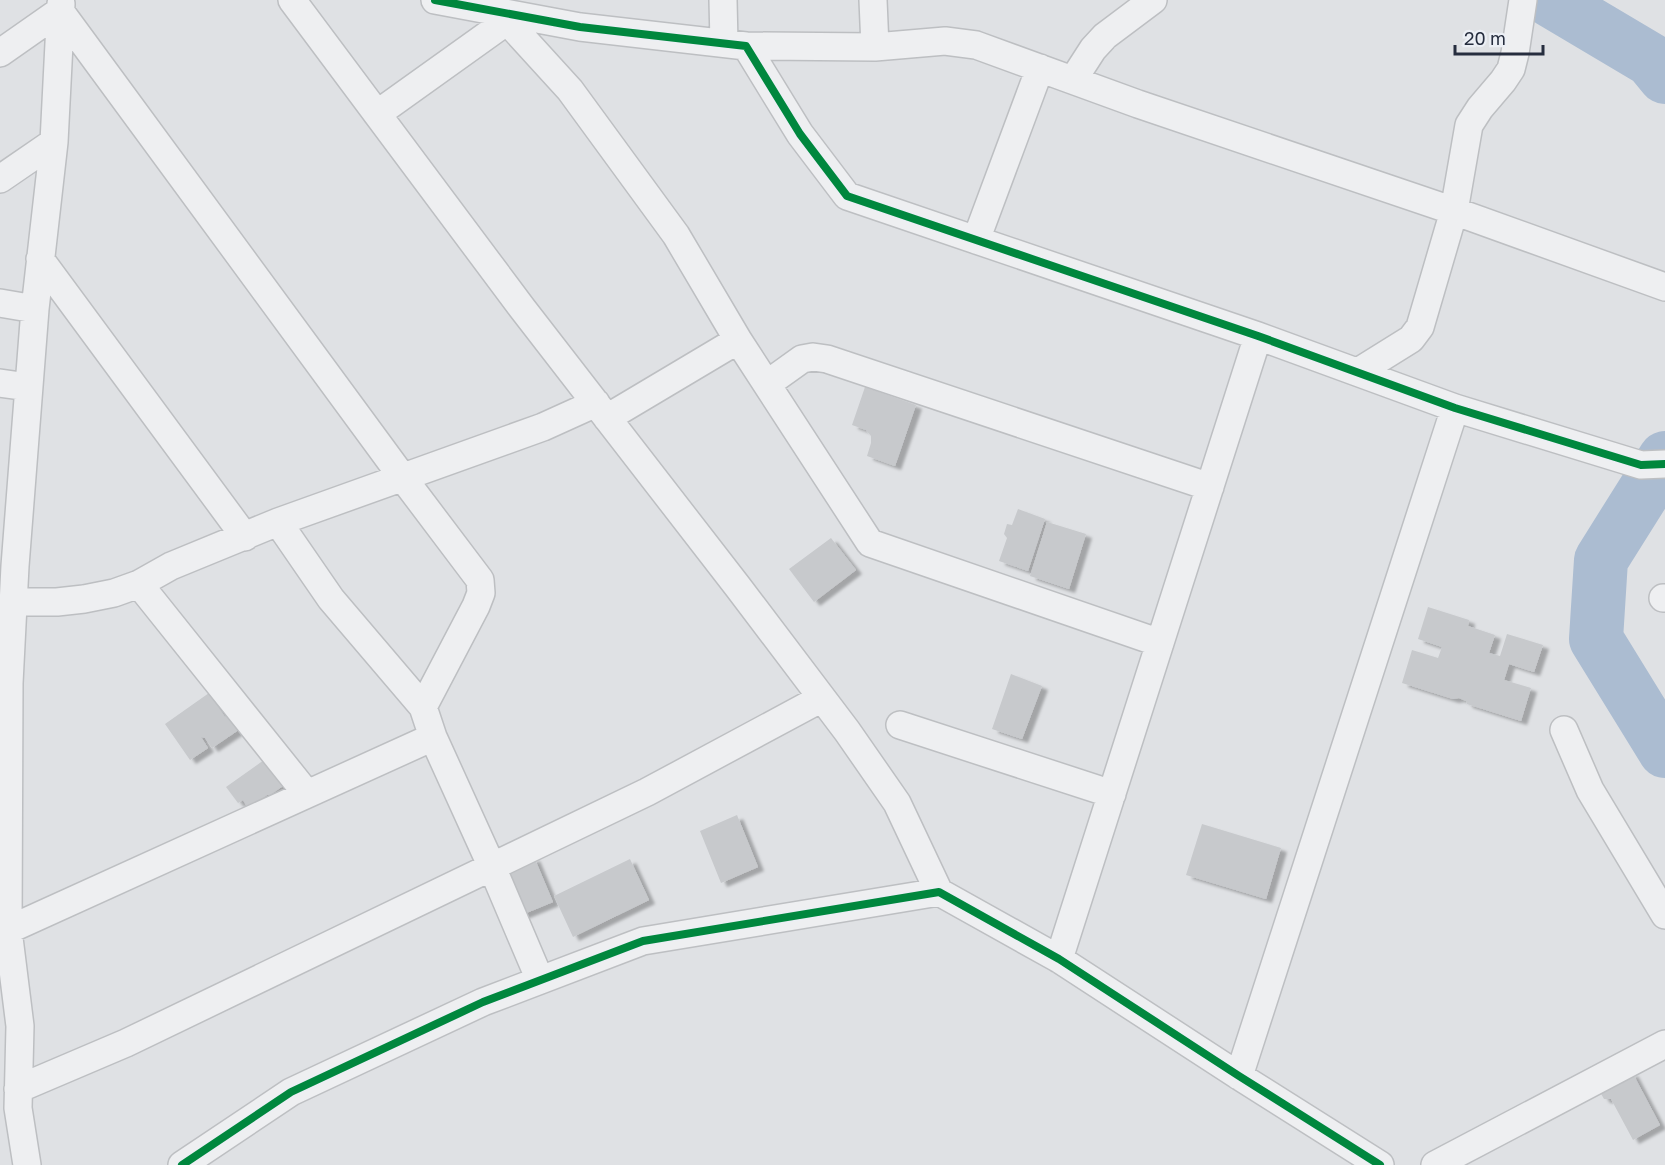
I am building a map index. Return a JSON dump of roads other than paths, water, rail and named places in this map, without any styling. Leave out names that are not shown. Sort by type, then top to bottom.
[{"type":"street","points":[[292,0],[522,308],[847,731],[897,803],[939,892],[1059,959],[1380,1165]]},
{"type":"street","points":[[435,0],[503,16],[554,11],[580,27],[735,44],[874,47],[945,41],[976,45],[1138,104],[1665,286]]},
{"type":"street","points":[[723,0],[735,44],[847,196],[1258,336],[1455,408],[1653,465]]},
{"type":"street","points":[[873,0],[874,47]]},
{"type":"street","points":[[1072,80],[1093,49],[1105,36],[1154,0]]},
{"type":"street","points":[[1358,372],[1411,339],[1420,327],[1454,212],[1469,125],[1511,69],[1515,53],[1519,1]]},
{"type":"street","points":[[0,53],[61,5]]},
{"type":"street","points":[[27,1165],[12,1102],[4,930],[5,678],[13,602],[7,558],[54,142],[61,5]]},
{"type":"street","points":[[61,5],[402,478],[480,580],[481,593],[476,606],[423,707]]},
{"type":"street","points":[[377,114],[503,16]]},
{"type":"street","points":[[503,16],[570,90],[669,225],[738,340],[870,543],[1160,643]]},
{"type":"street","points":[[976,240],[1040,68]]},
{"type":"street","points":[[0,179],[54,142]]},
{"type":"street","points":[[40,260],[245,537]]},
{"type":"street","points":[[0,303],[35,309]]},
{"type":"street","points":[[1059,959],[1258,336]]},
{"type":"street","points":[[13,602],[57,602],[84,599],[114,593],[139,584],[171,566],[278,522],[543,427],[601,410],[738,340]]},
{"type":"street","points":[[767,384],[802,359],[813,357],[827,359],[1210,487]]},
{"type":"street","points":[[0,383],[28,387]]},
{"type":"street","points":[[1239,1076],[1455,408]]},
{"type":"street","points":[[278,522],[331,599],[423,707],[433,737],[540,980]]},
{"type":"street","points":[[139,584],[307,794]]},
{"type":"street","points":[[12,1102],[126,1044],[647,792],[822,698]]},
{"type":"street","points":[[900,725],[1112,794]]},
{"type":"street","points":[[1564,730],[1590,790],[1608,823],[1665,915]]},
{"type":"street","points":[[4,930],[433,737]]},
{"type":"street","points":[[182,1165],[291,1092],[483,1002],[643,941],[939,892]]},
{"type":"street","points":[[1435,1165],[1665,1044]]},
{"type":"waterway","points":[[1550,0],[1651,60],[1665,77]]},
{"type":"waterway","points":[[1665,458],[1601,560],[1596,639],[1665,751]]}]
